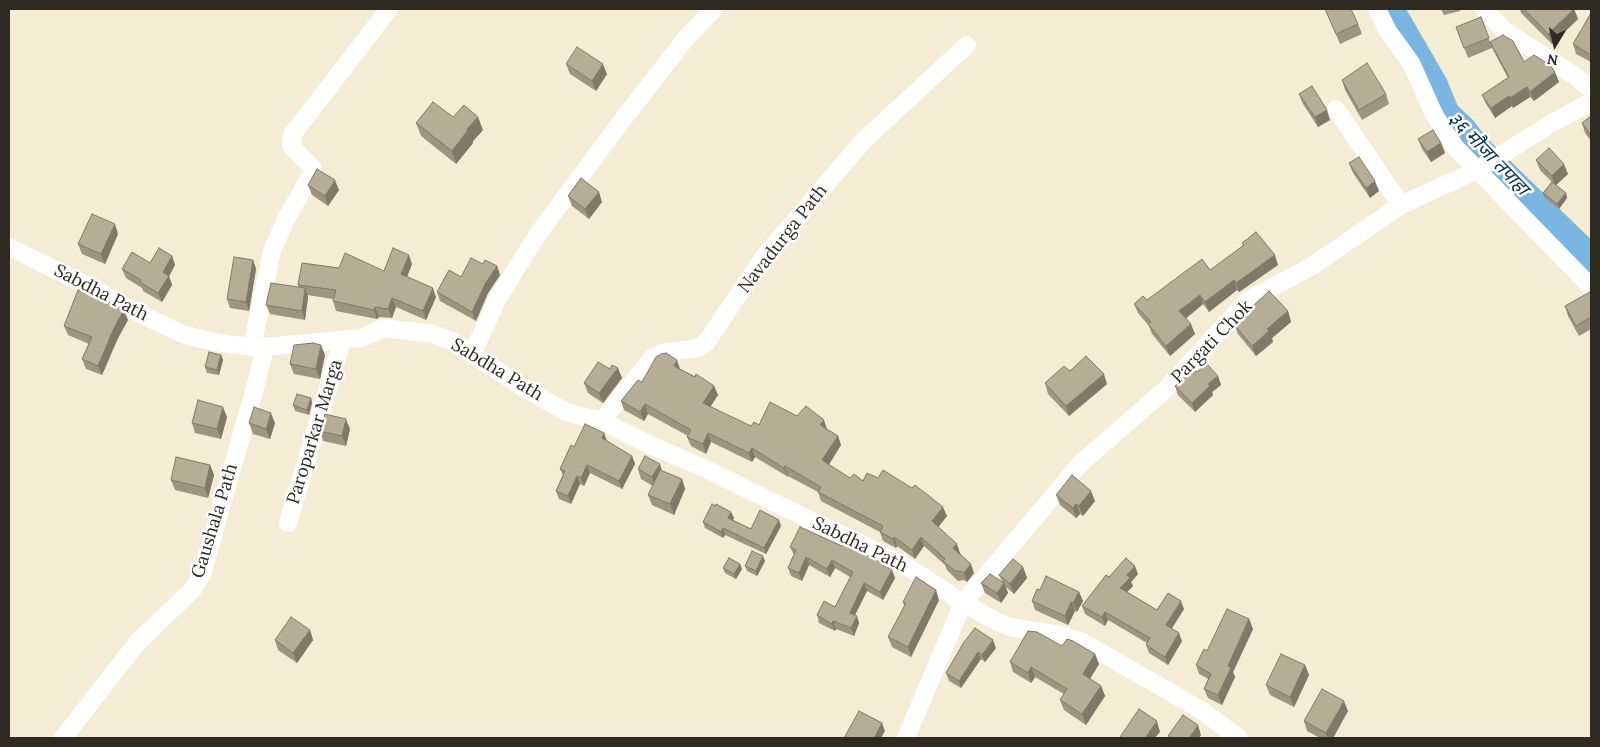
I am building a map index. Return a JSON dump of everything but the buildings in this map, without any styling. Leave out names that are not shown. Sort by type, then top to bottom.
[{"type":"street","name":"Gaushala Path","points":[[63,738],[137,643],[193,589],[202,574],[256,384],[258,347],[272,251],[286,219],[312,173],[312,167],[290,146],[292,135],[389,9]]},
{"type":"street","points":[[472,354],[498,298],[538,234],[675,52],[714,9]]},
{"type":"street","points":[[1377,9],[1388,31],[1411,63],[1444,131],[1456,148],[1479,168],[1591,287]]},
{"type":"street","points":[[1484,9],[1505,31],[1575,76],[1591,89]]},
{"type":"street","name":"Navadurga Path","points":[[602,421],[652,358],[661,352],[698,348],[706,343],[763,258],[863,142],[967,45]]},
{"type":"street","name":"Pargati Chok","points":[[906,738],[963,603],[1081,463],[1166,389],[1247,301],[1312,266],[1401,204],[1479,168],[1552,123],[1591,102]]},
{"type":"street","points":[[1336,109],[1401,204]]},
{"type":"street","name":"Sabdha Path","points":[[9,247],[182,334],[205,340],[258,347],[362,338],[383,328],[433,334],[452,341],[524,388],[566,412],[602,421],[862,544],[914,571],[963,603],[996,621],[1010,627],[1062,635],[1081,641],[1201,710],[1240,738]]},
{"type":"street","name":"Paroparkar Marga","points":[[288,523],[342,341]]},
{"type":"waterway","name":"३६ मौजा तपाहा","points":[[1390,9],[1434,85],[1446,114],[1463,130],[1477,148],[1591,259]]}]
